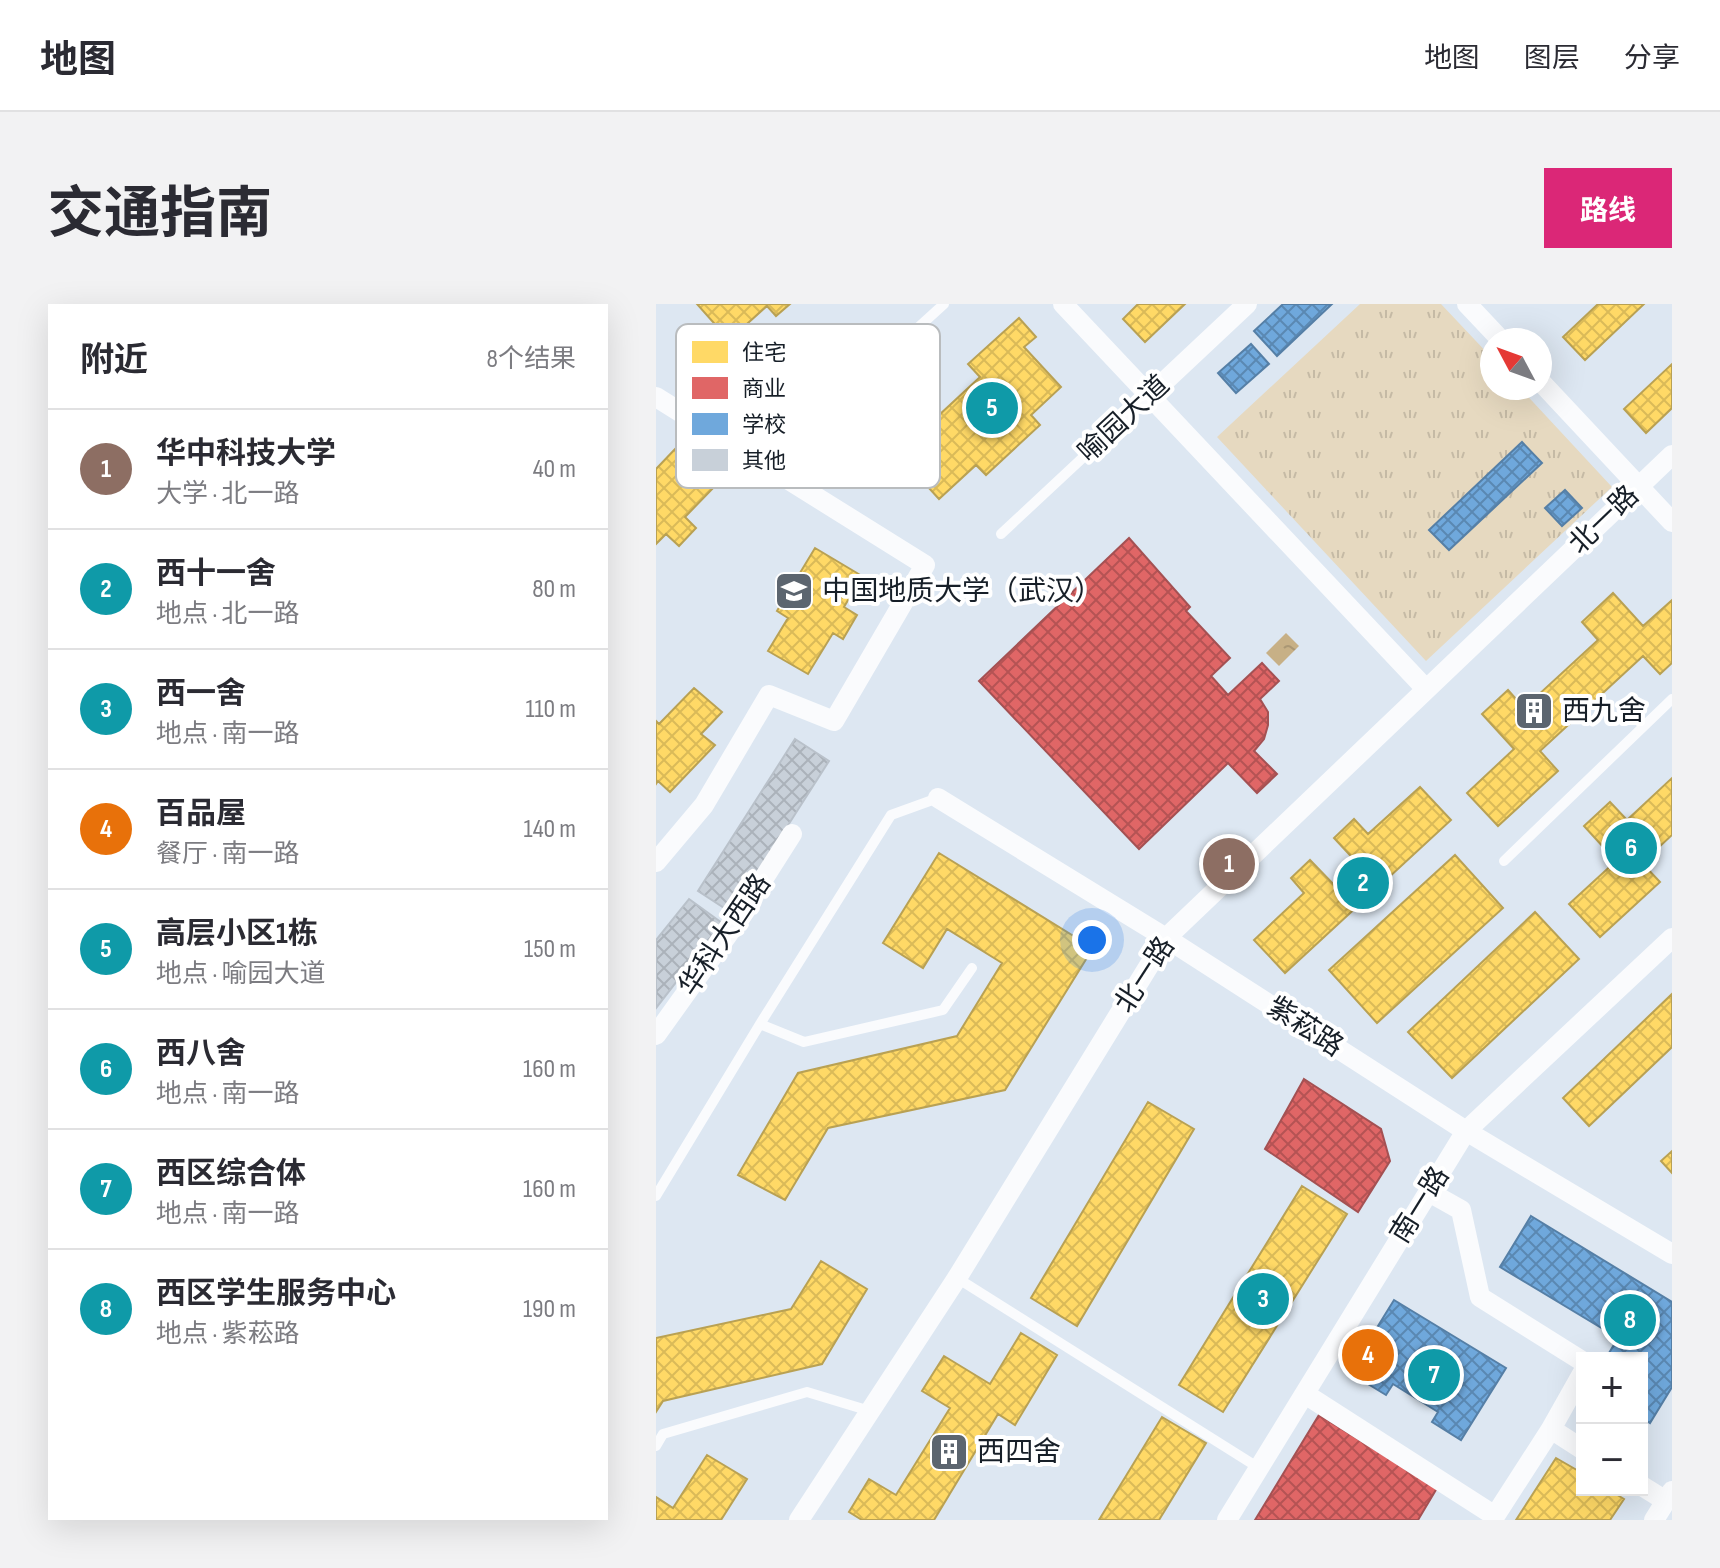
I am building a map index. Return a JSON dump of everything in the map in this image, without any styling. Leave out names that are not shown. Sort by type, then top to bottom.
[{"type":"street","points":[[1063,304],[1426,689]]},
{"type":"street","name":"喻园大道","points":[[1150,395],[1247,304]]},
{"type":"street","points":[[1467,304],[1490,328]]},
{"type":"street","points":[[1552,394],[1672,522]]},
{"type":"street","points":[[656,397],[676,409]]},
{"type":"street","name":"北一路","points":[[799,1520],[957,1278],[1166,938],[1672,455]]},
{"type":"street","points":[[656,862],[704,805],[769,695],[834,721],[925,565],[802,488]]},
{"type":"street","name":"紫菘路","points":[[938,798],[1166,938],[1466,1131],[1672,1254]]},
{"type":"street","name":"华科大西路","points":[[656,1035],[729,933],[792,834]]},
{"type":"street","name":"南一路","points":[[1227,1520],[1466,1131],[1672,938]]},
{"type":"street","points":[[1429,1192],[1461,1210],[1480,1297],[1576,1357]]},
{"type":"street","points":[[1305,1394],[1495,1516],[1576,1385]]},
{"type":"street","points":[[1551,1429],[1576,1445]]},
{"type":"street","points":[[1648,1488],[1669,1496],[1654,1520]]},
{"type":"lane","points":[[922,324],[944,304]]},
{"type":"lane","name":"喻园大道","points":[[1001,534],[1150,395]]},
{"type":"lane","points":[[1504,861],[1672,699]]},
{"type":"lane","points":[[656,1196],[891,815],[938,798]]},
{"type":"lane","points":[[760,1024],[804,1042],[943,1010],[972,968]]},
{"type":"lane","points":[[957,1278],[1259,1468]]},
{"type":"lane","points":[[656,1446],[663,1434],[807,1392],[870,1411]]},
{"type":"green space","points":[[1360,304],[1441,304],[1480,345],[1480,400],[1531,400],[1612,487],[1426,661],[1217,437]]},
{"type":"water","points":[[1286,633],[1299,646],[1279,666],[1266,653]]},
{"type":"building: 住宅","points":[[697,304],[790,304],[776,316],[767,306],[747,324],[715,324]]},
{"type":"building: 住宅","points":[[1138,304],[1185,304],[1145,342],[1123,319]]},
{"type":"building: 住宅","points":[[1598,304],[1644,304],[1585,360],[1563,337]]},
{"type":"building: 住宅","points":[[1019,318],[1036,337],[1024,347],[1061,387],[1031,415],[1040,425],[986,475],[976,465],[939,499],[929,488],[940,488],[940,414],[980,377],[968,364]]},
{"type":"building: 住宅","points":[[1672,364],[1672,408],[1646,433],[1624,409]]},
{"type":"building: 住宅","points":[[676,448],[676,488],[713,488],[685,517],[696,528],[679,546],[666,534],[656,544],[656,469]]},
{"type":"building: 住宅","points":[[815,548],[862,576],[844,607],[857,615],[843,639],[833,633],[808,674],[768,651],[788,618],[777,611]]},
{"type":"building: 住宅","name":"西九舍","points":[[1613,593],[1643,626],[1672,600],[1672,663],[1660,674],[1643,656],[1540,751],[1558,771],[1498,826],[1467,793],[1514,749],[1482,714],[1508,690],[1524,708],[1598,640],[1582,622]]},
{"type":"building: 住宅","points":[[694,688],[722,712],[701,734],[715,745],[670,792],[658,781],[656,784],[656,721],[659,724]]},
{"type":"building: 住宅","points":[[1672,778],[1672,835],[1642,863],[1660,882],[1600,937],[1569,904],[1616,861],[1584,826],[1610,802],[1627,820]]},
{"type":"building: 住宅","points":[[1420,787],[1451,820],[1285,973],[1254,940],[1304,893],[1291,878],[1310,860],[1338,889],[1361,867],[1334,838],[1354,819],[1368,834]]},
{"type":"building: 住宅","points":[[939,853],[1093,948],[1005,1090],[828,1128],[785,1200],[738,1175],[798,1073],[957,1036],[1002,963],[947,929],[923,968],[883,943]]},
{"type":"building: 住宅","points":[[1455,855],[1503,908],[1377,1023],[1329,970]]},
{"type":"building: 住宅","points":[[1535,912],[1579,959],[1452,1078],[1408,1032]]},
{"type":"building: 住宅","points":[[1672,994],[1672,1047],[1589,1126],[1563,1098]]},
{"type":"building: 住宅","points":[[1148,1102],[1194,1129],[1077,1326],[1031,1298]]},
{"type":"building: 住宅","points":[[1672,1151],[1672,1173],[1661,1161]]},
{"type":"building: 住宅","points":[[1302,1186],[1347,1214],[1223,1412],[1179,1385]]},
{"type":"building: 住宅","points":[[821,1261],[867,1289],[822,1364],[663,1401],[656,1412],[656,1338],[791,1309]]},
{"type":"building: 住宅","name":"西四舍","points":[[1021,1333],[1057,1355],[1015,1425],[998,1414],[934,1520],[862,1520],[849,1512],[869,1479],[896,1495],[950,1408],[922,1391],[944,1356],[990,1384]]},
{"type":"building: 住宅","points":[[1162,1417],[1206,1443],[1159,1520],[1099,1520]]},
{"type":"building: 住宅","points":[[707,1455],[747,1479],[721,1520],[656,1520],[656,1497],[673,1508]]},
{"type":"building: 住宅","points":[[1556,1458],[1576,1470],[1576,1496],[1619,1496],[1624,1499],[1610,1520],[1516,1520]]},
{"type":"building: 商业","points":[[1129,538],[1190,607],[1186,611],[1230,658],[1211,676],[1228,695],[1262,663],[1279,681],[1260,699],[1268,712],[1268,725],[1264,739],[1254,751],[1277,774],[1257,793],[1228,763],[1139,849],[979,681]]},
{"type":"building: 商业","points":[[1304,1079],[1381,1129],[1390,1161],[1358,1212],[1265,1149]]},
{"type":"building: 商业","points":[[1319,1415],[1437,1488],[1418,1520],[1255,1520]]},
{"type":"building: 学校","points":[[1283,304],[1332,304],[1277,356],[1254,331]]},
{"type":"building: 学校","points":[[1251,344],[1269,364],[1236,393],[1218,373]]},
{"type":"building: 学校","points":[[1522,442],[1542,463],[1449,550],[1429,530]]},
{"type":"building: 学校","points":[[1565,490],[1582,508],[1562,526],[1545,508]]},
{"type":"building: 学校","points":[[1531,1216],[1672,1302],[1672,1387],[1650,1423],[1648,1352],[1610,1352],[1618,1338],[1500,1267]]},
{"type":"building: 学校","points":[[1394,1300],[1506,1368],[1461,1440],[1432,1422],[1438,1412],[1393,1384],[1386,1395],[1363,1381],[1371,1368],[1357,1360]]},
{"type":"building: 其他","points":[[795,739],[829,761],[732,913],[698,891]]},
{"type":"building: 其他","points":[[689,899],[722,923],[656,1008],[656,940]]},
{"type":"place","name":"高层小区1栋","points":[[992,408]]},
{"type":"place","name":"中国地质大学（武汉）","points":[[794,591]]},
{"type":"place","name":"西九舍","points":[[1534,711]]},
{"type":"place","name":"西八舍","points":[[1631,848]]},
{"type":"place","name":"华中科技大学","points":[[1229,864]]},
{"type":"place","name":"西十一舍","points":[[1363,883]]},
{"type":"place","name":"西一舍","points":[[1263,1299]]},
{"type":"place","name":"西区学生服务中心","points":[[1630,1320]]},
{"type":"place","name":"百品屋","points":[[1368,1355]]},
{"type":"place","name":"西区综合体","points":[[1434,1375]]},
{"type":"place","name":"西四舍","points":[[949,1452]]}]
